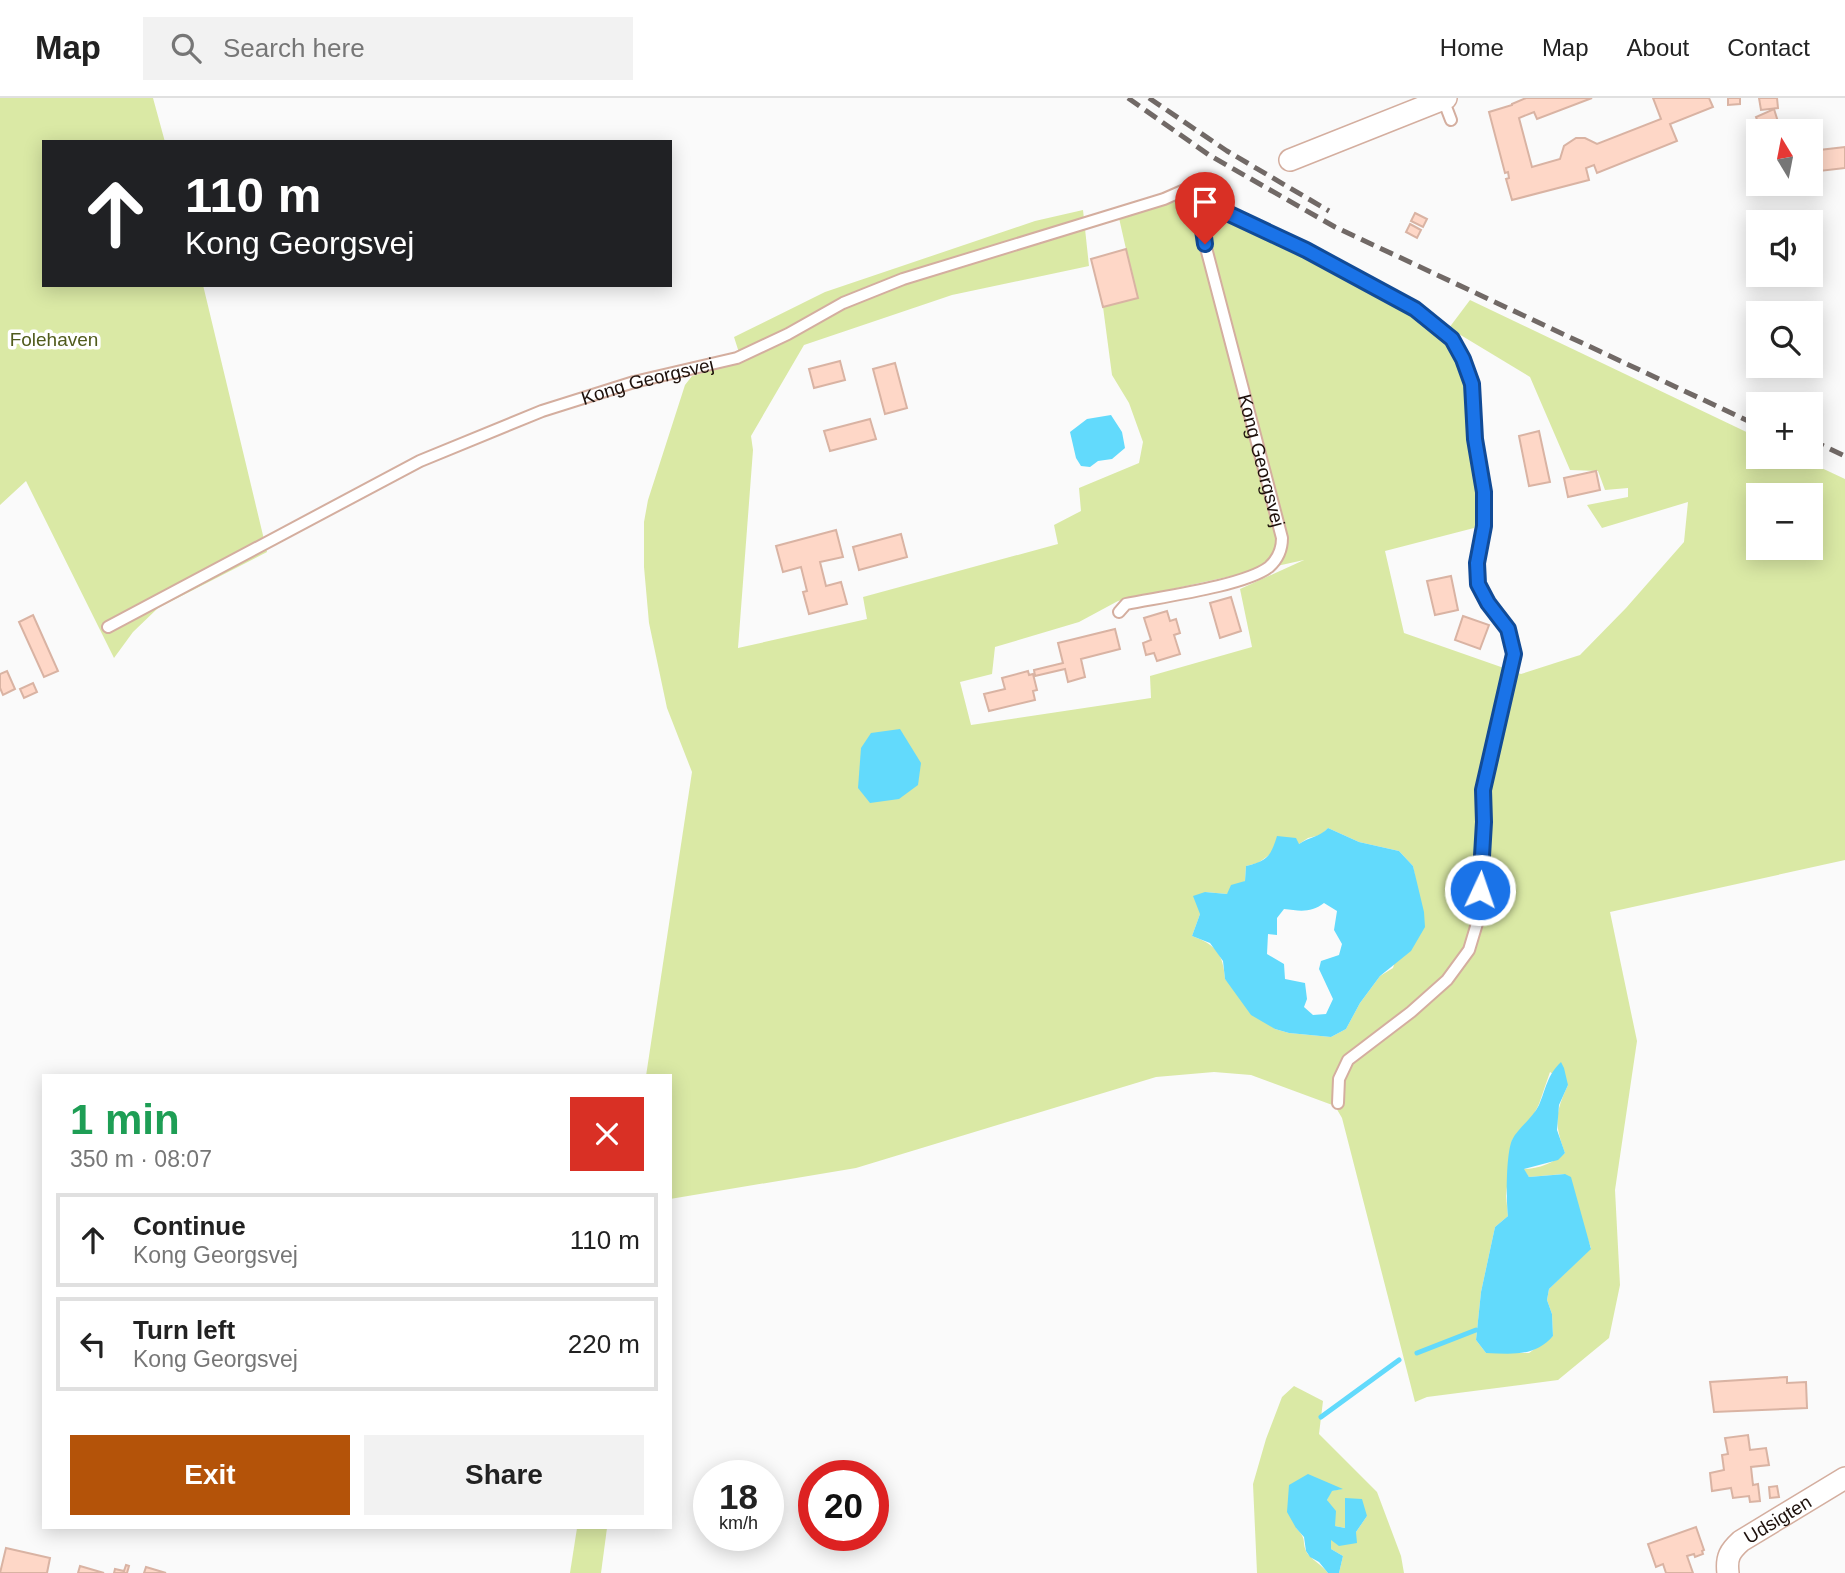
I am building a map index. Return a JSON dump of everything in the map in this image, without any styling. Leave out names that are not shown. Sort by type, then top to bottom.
[{"type":"street","points":[[1290,160],[1414,104],[1444,99]]},
{"type":"street","name":"Udsigten","points":[[1728,1573],[1730,1552],[1741,1541],[1845,1478]]},
{"type":"lane","points":[[1444,99],[1451,120]]},
{"type":"lane","name":"Kong Georgsvej","points":[[108,627],[420,461],[481,435],[542,411],[634,382],[737,358],[788,334],[843,303],[903,279],[1164,199],[1196,185],[1205,244],[1282,538],[1282,550],[1271,565],[1252,578],[1126,604],[1119,612]]},
{"type":"lane","points":[[1198,195],[1223,211],[1306,250],[1415,309],[1452,339],[1472,384],[1475,439],[1484,492],[1484,526],[1477,563],[1478,584],[1488,603],[1508,629],[1514,654],[1483,790],[1484,822],[1478,920],[1469,950],[1447,980],[1411,1012],[1348,1060],[1339,1080],[1338,1103]]},
{"type":"green space","name":"Folehaven","points":[[0,98],[153,98],[164,140],[42,140],[42,287],[203,287],[267,552],[158,608],[133,632],[114,658],[26,481],[0,505]]},
{"type":"green space","points":[[1189,198],[1276,239],[1409,310],[1432,327],[1454,350],[1468,382],[1481,511],[1474,528],[1385,551],[1404,633],[1521,674],[1580,655],[1626,608],[1684,542],[1688,502],[1602,528],[1587,505],[1628,497],[1628,488],[1605,490],[1598,471],[1570,470],[1530,377],[1449,328],[1470,300],[1746,432],[1746,469],[1823,469],[1845,479],[1845,860],[1610,912],[1637,1041],[1615,1190],[1620,1285],[1609,1338],[1558,1380],[1427,1397],[1415,1402],[1342,1118],[1335,1106],[1251,1075],[1214,1072],[1156,1077],[856,1168],[672,1199],[672,1074],[646,1074],[692,772],[667,708],[649,623],[644,567],[644,522],[648,500],[685,385],[692,376],[742,362],[734,337],[825,292],[1035,221],[1083,210],[1089,266],[952,295],[804,345],[751,436],[753,450],[738,648],[867,619],[863,597],[1058,544],[1054,525],[1081,511],[1079,488],[1139,463],[1143,442],[1129,403],[1112,375],[1103,307],[1126,249],[1119,218]],"holes":[[[1304,560],[1240,589],[1252,647],[1150,676],[1151,698],[971,725],[960,682],[992,674],[995,647],[1079,622],[1118,601]],[[1328,828],[1359,842],[1399,851],[1413,866],[1417,887],[1393,968],[1380,976],[1360,1003],[1346,1029],[1331,1037],[1275,1029],[1225,979],[1217,951],[1192,936],[1205,892],[1227,894],[1245,881],[1246,866],[1258,863],[1272,853],[1308,838],[1321,835]],[[1550,1072],[1568,1085],[1560,1103],[1558,1118],[1559,1134],[1565,1153],[1546,1165],[1523,1169],[1529,1177],[1564,1174],[1591,1248],[1549,1289],[1547,1300],[1552,1314],[1553,1336],[1529,1353],[1486,1353],[1476,1340],[1481,1292],[1495,1227],[1508,1216],[1506,1196],[1512,1140],[1532,1118]]]},
{"type":"green space","points":[[1294,1386],[1323,1401],[1319,1434],[1377,1492],[1401,1556],[1404,1573],[1339,1573],[1343,1556],[1331,1549],[1331,1539],[1356,1532],[1367,1516],[1345,1499],[1345,1528],[1335,1526],[1327,1500],[1331,1491],[1341,1489],[1329,1484],[1296,1528],[1303,1538],[1307,1553],[1328,1573],[1257,1573],[1253,1484],[1282,1397]]},
{"type":"green space","points":[[577,1529],[607,1529],[601,1573],[570,1573]]},
{"type":"water","points":[[1111,415],[1122,432],[1125,448],[1112,459],[1098,461],[1090,467],[1081,466],[1076,458],[1070,432],[1087,419]]},
{"type":"water","points":[[900,729],[921,763],[918,785],[899,799],[870,803],[858,788],[861,748],[871,733]]},
{"type":"water","points":[[1328,828],[1359,842],[1399,851],[1413,866],[1425,927],[1411,951],[1380,976],[1360,1003],[1346,1029],[1331,1037],[1289,1033],[1275,1029],[1251,1015],[1225,979],[1223,961],[1210,943],[1192,936],[1200,914],[1193,896],[1205,892],[1227,894],[1231,885],[1245,881],[1246,866],[1267,857],[1277,836],[1296,838],[1299,844]],"holes":[[[1324,903],[1337,911],[1334,930],[1342,944],[1339,955],[1321,961],[1319,969],[1333,999],[1326,1014],[1313,1015],[1304,1007],[1307,999],[1305,983],[1285,979],[1284,964],[1267,954],[1268,934],[1277,935],[1277,918],[1284,909],[1310,910]]]},
{"type":"water","points":[[1561,1062],[1568,1085],[1559,1105],[1557,1130],[1565,1153],[1558,1160],[1524,1169],[1529,1177],[1565,1174],[1571,1177],[1591,1249],[1549,1289],[1547,1300],[1552,1314],[1553,1336],[1546,1343],[1522,1353],[1486,1353],[1476,1340],[1481,1292],[1495,1227],[1508,1216],[1507,1177],[1510,1147],[1512,1140],[1539,1105],[1550,1077]]},
{"type":"water","points":[[1308,1474],[1343,1489],[1332,1491],[1327,1500],[1336,1511],[1335,1526],[1345,1528],[1345,1498],[1362,1499],[1367,1516],[1356,1532],[1357,1543],[1339,1546],[1331,1540],[1331,1549],[1343,1556],[1339,1573],[1328,1573],[1319,1562],[1310,1557],[1306,1551],[1304,1537],[1287,1512],[1289,1485]]},
{"type":"building","points":[[1526,98],[1592,98],[1537,119],[1534,112],[1519,118],[1532,167],[1560,159],[1564,146],[1576,138],[1585,138],[1597,144],[1661,119],[1653,98],[1709,98],[1713,107],[1670,124],[1677,141],[1597,173],[1594,165],[1586,168],[1589,180],[1512,200],[1506,179],[1509,178],[1508,172],[1505,173],[1489,112]]},
{"type":"building","points":[[1728,98],[1740,98],[1740,104],[1728,105]]},
{"type":"building","points":[[1759,98],[1777,98],[1778,108],[1761,110]]},
{"type":"building","points":[[1774,109],[1777,119],[1757,119]]},
{"type":"building","points":[[1845,147],[1845,168],[1824,170],[1824,149]]},
{"type":"building","points":[[1415,213],[1427,219],[1423,227],[1411,221]]},
{"type":"building","points":[[1410,224],[1421,230],[1417,238],[1406,232]]},
{"type":"building","points":[[1126,249],[1138,298],[1103,307],[1091,259]]},
{"type":"building","points":[[840,361],[845,380],[814,388],[809,369]]},
{"type":"building","points":[[895,363],[907,408],[885,414],[873,369]]},
{"type":"building","points":[[870,419],[876,439],[830,451],[824,431]]},
{"type":"building","points":[[1539,431],[1550,482],[1529,486],[1519,436]]},
{"type":"building","points":[[1596,471],[1600,490],[1568,497],[1564,478]]},
{"type":"building","points":[[836,530],[843,557],[820,562],[826,586],[841,582],[847,604],[809,614],[803,592],[807,591],[801,567],[783,572],[776,546]]},
{"type":"building","points":[[901,534],[907,557],[859,570],[853,547]]},
{"type":"building","points":[[1451,576],[1458,610],[1435,615],[1427,581]]},
{"type":"building","points":[[1231,597],[1241,631],[1220,638],[1210,603]]},
{"type":"building","points":[[1167,611],[1170,621],[1176,619],[1180,633],[1174,635],[1180,654],[1157,661],[1154,653],[1146,655],[1143,643],[1151,640],[1144,618]]},
{"type":"building","points":[[33,615],[58,671],[44,677],[19,622]]},
{"type":"building","points":[[1463,616],[1489,625],[1480,649],[1455,640]]},
{"type":"building","points":[[1115,629],[1120,649],[1081,659],[1085,677],[1068,682],[1065,669],[1035,676],[1034,670],[1063,663],[1058,643]]},
{"type":"building","points":[[7,671],[15,689],[3,695],[0,674]]},
{"type":"building","points":[[1028,671],[1029,675],[1033,674],[1037,690],[1033,691],[1035,700],[989,711],[984,694],[1005,689],[1002,678]]},
{"type":"building","points":[[33,683],[37,692],[24,698],[20,689]]},
{"type":"building","points":[[1787,1377],[1787,1383],[1806,1382],[1807,1408],[1714,1412],[1710,1382]]},
{"type":"building","points":[[1748,1435],[1750,1450],[1766,1448],[1769,1465],[1751,1467],[1753,1485],[1758,1484],[1760,1501],[1750,1502],[1749,1496],[1733,1498],[1731,1488],[1712,1491],[1710,1473],[1724,1470],[1722,1455],[1728,1454],[1725,1438]]},
{"type":"building","points":[[1777,1486],[1779,1497],[1770,1498],[1769,1487]]},
{"type":"building","points":[[1696,1527],[1704,1550],[1703,1554],[1695,1557],[1694,1554],[1687,1556],[1693,1573],[1666,1573],[1663,1564],[1656,1567],[1648,1544]]},
{"type":"building","points":[[6,1548],[50,1558],[47,1573],[0,1573]]},
{"type":"building","points":[[126,1565],[129,1566],[127,1573],[114,1573],[115,1569],[124,1571]]},
{"type":"building","points":[[80,1566],[104,1573],[78,1573]]},
{"type":"building","points":[[146,1567],[166,1573],[144,1573]]},
{"type":"waterway","points":[[1417,1353],[1476,1330]]},
{"type":"waterway","points":[[1321,1417],[1399,1360]]},
{"type":"railway","points":[[1128,98],[1209,155],[1335,227],[1746,420]]},
{"type":"railway","points":[[1149,98],[1227,151],[1329,211]]},
{"type":"railway","points":[[1823,446],[1845,456]]},
{"type":"route","points":[[1205,244],[1198,195],[1223,211],[1306,250],[1415,309],[1452,339],[1463,359],[1472,384],[1475,439],[1484,492],[1484,526],[1477,563],[1478,584],[1488,603],[1508,629],[1514,654],[1483,790],[1480,890]]}]
